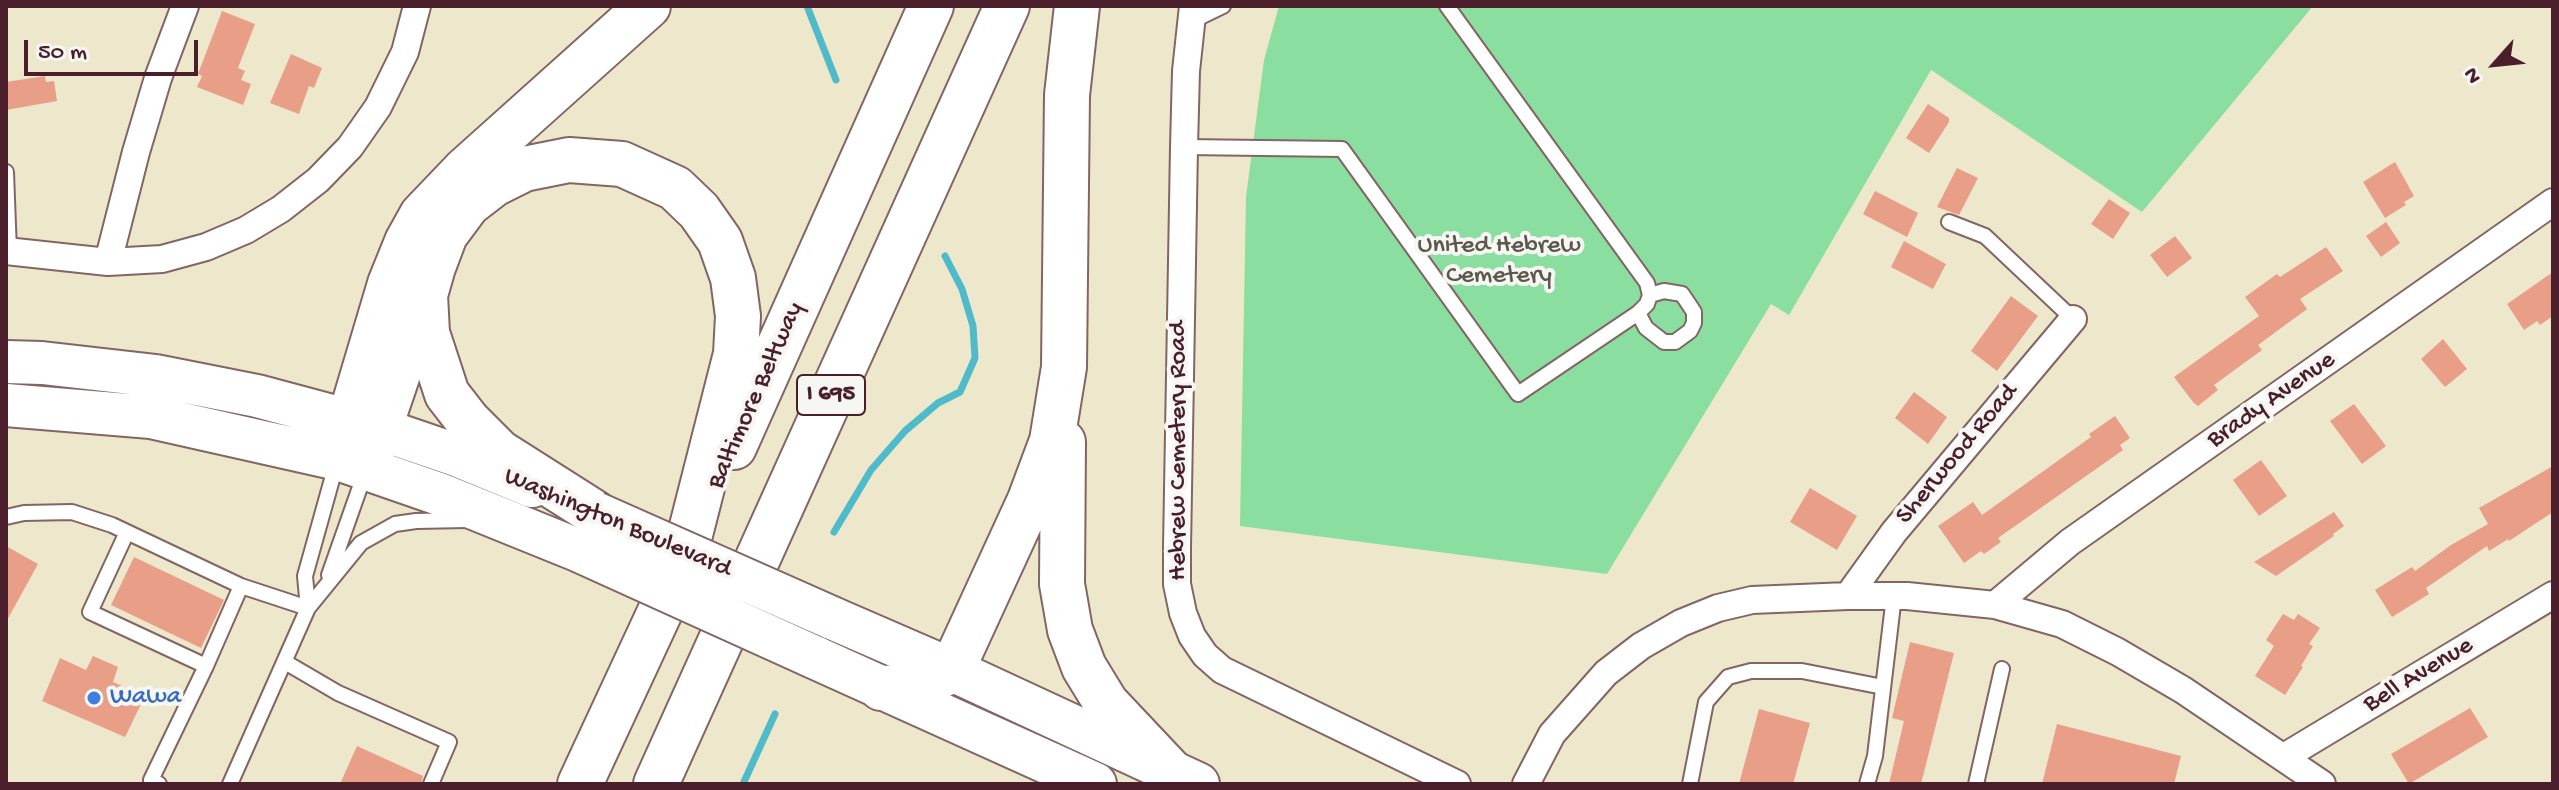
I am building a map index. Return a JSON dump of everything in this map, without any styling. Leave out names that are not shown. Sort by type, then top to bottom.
[{"type":"highway","points":[[358,444],[390,284],[422,215],[465,170],[648,6]]},
{"type":"highway","name":"Baltimore Beltway","points":[[580,784],[931,6]]},
{"type":"highway","name":"I 695","points":[[656,784],[1007,6]]},
{"type":"highway","points":[[1077,6],[1067,95],[1062,584],[1070,630],[1084,667],[1106,703],[1185,778]]},
{"type":"highway","points":[[358,444],[425,295],[445,235],[468,204],[494,184],[524,169],[569,160],[622,164],[675,188],[699,211],[720,241],[733,278],[738,316],[736,354],[684,558]]},
{"type":"highway","points":[[425,295],[427,333],[447,394],[499,452],[588,532]]},
{"type":"highway","points":[[881,688],[907,687],[930,681],[952,670],[1052,441],[1064,367]]},
{"type":"main road","name":"Washington Boulevard","points":[[6,362],[156,376],[257,396],[507,520],[588,532],[832,618],[1185,778]]},
{"type":"main road","name":"Washington Boulevard","points":[[6,405],[151,417],[459,456],[588,532],[814,657],[1095,784]]},
{"type":"street","points":[[108,262],[158,78],[185,6]]},
{"type":"street","points":[[7,251],[108,262],[162,259],[206,247],[246,230],[281,209],[318,180],[350,147],[378,107],[405,52],[417,6]]},
{"type":"street","name":"Hebrew Cemetery Road","points":[[1191,14],[1184,147],[1177,584],[1183,613],[1192,636],[1205,655],[1222,670],[1457,784]]},
{"type":"street","name":"Brady Avenue","points":[[1995,605],[2070,542],[2553,202]]},
{"type":"street","name":"Sherwood Road","points":[[1848,596],[1894,532],[2073,319]]},
{"type":"street","name":"Bell Avenue","points":[[2284,757],[2553,595]]},
{"type":"street","points":[[1526,784],[1552,734],[1576,704],[1606,673],[1641,646],[1681,623],[1718,608],[1752,600],[1848,596],[1894,596],[1995,605],[2062,624],[2183,690],[2322,784]]},
{"type":"lane","points":[[1191,14],[1223,6]]},
{"type":"lane","points":[[1184,147],[1342,149],[1518,394],[1638,313],[1647,304],[1650,295],[1647,283],[1447,6]]},
{"type":"lane","points":[[6,172],[7,251]]},
{"type":"lane","points":[[1949,222],[1985,236],[2073,319]]},
{"type":"lane","points":[[1638,313],[1646,328],[1664,342],[1675,342],[1690,331],[1694,312],[1682,294],[1664,291],[1650,295]]},
{"type":"lane","points":[[326,583],[358,444]]},
{"type":"lane","points":[[308,608],[305,576],[358,444]]},
{"type":"lane","points":[[6,517],[24,513],[72,512],[127,532],[241,586],[308,608]]},
{"type":"lane","points":[[230,784],[308,608],[361,543],[395,524],[507,520]]},
{"type":"lane","points":[[127,532],[90,612],[206,666]]},
{"type":"lane","points":[[159,784],[151,780],[241,586]]},
{"type":"lane","points":[[1867,784],[1875,756],[1894,596]]},
{"type":"lane","points":[[285,662],[338,693],[449,742],[431,784]]},
{"type":"lane","points":[[1976,784],[2002,669]]},
{"type":"lane","points":[[1690,784],[1706,702],[1728,677],[1751,671],[1802,671],[1883,687]]},
{"type":"green space","name":"United Hebrew Cemetery","points":[[1279,6],[2313,6],[2142,212],[1931,70],[1789,315],[1771,304],[1607,574],[1240,526],[1246,197],[1264,60]]},
{"type":"building","points":[[222,11],[255,24],[238,68],[245,71],[241,80],[251,84],[243,105],[197,87],[202,76],[198,74]]},
{"type":"building","points":[[291,54],[322,68],[314,88],[309,86],[299,114],[270,103]]},
{"type":"building","points":[[45,76],[46,82],[54,81],[57,101],[6,110],[6,82]]},
{"type":"building","points":[[1928,104],[1949,118],[1929,153],[1906,138]]},
{"type":"building","points":[[2395,162],[2414,196],[2385,218],[2363,182]]},
{"type":"building","points":[[1957,168],[1978,178],[1959,215],[1937,207]]},
{"type":"building","points":[[1875,191],[1918,213],[1907,237],[1863,214]]},
{"type":"building","points":[[2109,199],[2130,213],[2113,239],[2091,224]]},
{"type":"building","points":[[2386,222],[2400,243],[2381,257],[2366,236]]},
{"type":"building","points":[[2175,236],[2192,258],[2167,277],[2150,255]]},
{"type":"building","points":[[1904,241],[1946,264],[1933,289],[1891,267]]},
{"type":"building","points":[[2326,247],[2343,271],[2300,299],[2307,309],[2258,345],[2262,350],[2214,385],[2218,390],[2198,406],[2193,402],[2174,377],[2259,316],[2245,297],[2277,274],[2280,277]]},
{"type":"building","points":[[2553,272],[2553,316],[2540,325],[2537,321],[2524,330],[2507,304]]},
{"type":"building","points":[[2011,296],[2038,316],[1997,371],[1971,351]]},
{"type":"building","points":[[2443,339],[2467,369],[2445,387],[2421,359]]},
{"type":"building","points":[[1914,392],[1947,417],[1928,444],[1895,418]]},
{"type":"building","points":[[2354,404],[2386,446],[2362,464],[2330,421]]},
{"type":"building","points":[[2115,416],[2130,438],[2120,445],[2123,450],[1998,538],[2001,542],[1964,563],[1938,526],[1973,502],[1982,515],[2091,437],[2089,434]]},
{"type":"building","points":[[2261,460],[2287,496],[2259,516],[2233,480]]},
{"type":"building","points":[[2553,466],[2553,512],[2509,541],[2489,551],[2487,546],[2426,588],[2429,594],[2392,617],[2375,590],[2412,567],[2415,571],[2488,524],[2479,508]]},
{"type":"building","points":[[1810,488],[1857,516],[1837,550],[1790,522]]},
{"type":"building","points":[[2334,512],[2344,526],[2276,576],[2254,562]]},
{"type":"building","points":[[6,546],[38,564],[6,622]]},
{"type":"building","name":"Wawa","points":[[134,557],[224,600],[201,648],[111,605]]},
{"type":"building","points":[[2283,614],[2294,620],[2298,614],[2320,628],[2309,644],[2313,646],[2303,667],[2285,695],[2255,676],[2274,646],[2266,640]]},
{"type":"building","points":[[1910,642],[1954,653],[1921,784],[1889,784],[1904,721],[1892,718]]},
{"type":"building","name":"Wawa","points":[[93,656],[118,667],[113,682],[145,696],[125,737],[42,701],[60,658],[86,670]]},
{"type":"building","points":[[2470,708],[2488,737],[2409,784],[2391,754]]},
{"type":"building","points":[[1759,709],[1810,723],[1793,784],[1739,784]]},
{"type":"building","points":[[2057,724],[2181,756],[2174,784],[2042,784]]},
{"type":"building","points":[[357,746],[423,776],[421,784],[340,784]]},
{"type":"waterway","points":[[807,6],[836,80]]},
{"type":"waterway","points":[[834,532],[871,470],[905,431],[938,403],[960,392],[975,358],[973,326],[962,289],[945,256]]},
{"type":"waterway","points":[[743,784],[775,714]]},
{"type":"place","name":"Wawa","points":[[94,698]]}]
